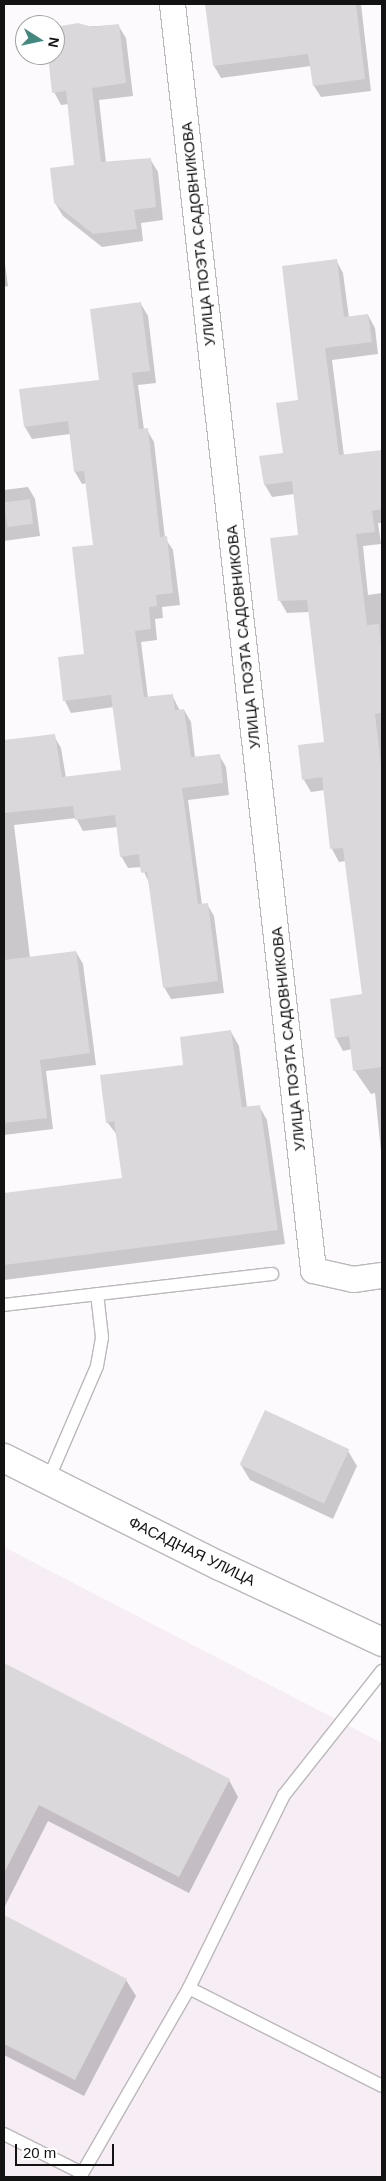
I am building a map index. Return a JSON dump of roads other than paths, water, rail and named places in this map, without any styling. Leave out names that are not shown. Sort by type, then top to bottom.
[{"type":"main road","name":"ФАСАДНАЯ УЛИЦА","points":[[4,1458],[382,1642]]},
{"type":"street","name":"УЛИЦА ПОЭТА САДОВНИКОВА","points":[[172,4],[313,1270],[353,1279],[382,1275]]},
{"type":"lane","points":[[4,1304],[272,1274]]},
{"type":"lane","points":[[48,1480],[96,1366],[102,1338],[97,1294]]},
{"type":"lane","points":[[4,2134],[81,2175],[189,1988],[284,1796],[382,1671]]},
{"type":"lane","points":[[189,1988],[382,2086]]}]
